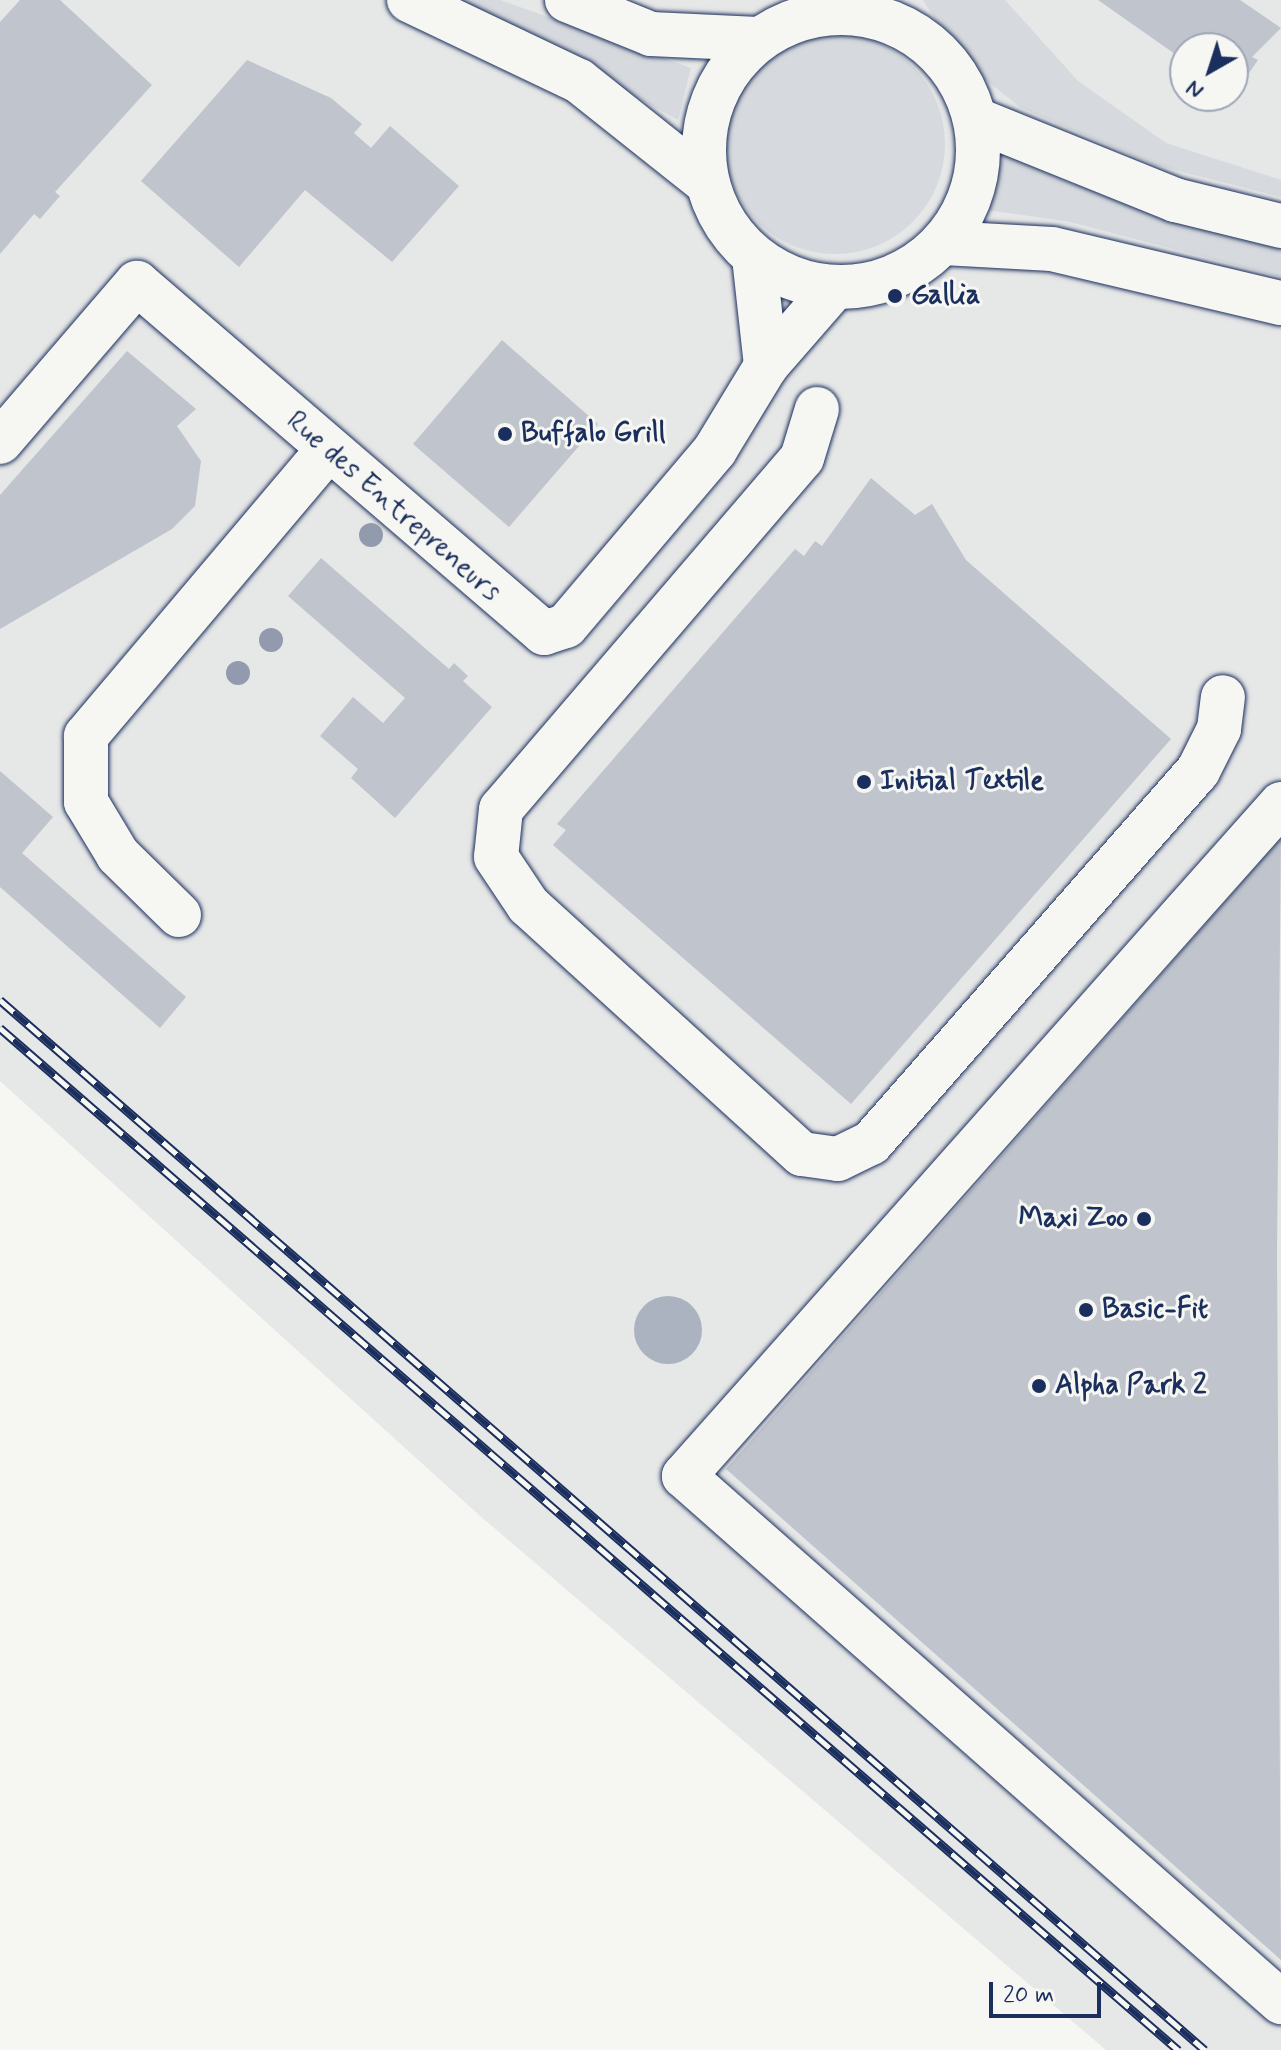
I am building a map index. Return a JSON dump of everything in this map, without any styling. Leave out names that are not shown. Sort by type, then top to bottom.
[{"type":"main road","points":[[409,0],[579,81],[706,182]]},
{"type":"main road","points":[[567,0],[651,34],[758,39]]},
{"type":"main road","points":[[864,7],[904,27],[939,52],[977,120],[978,169],[967,209],[944,243],[912,269],[874,285],[834,288],[791,279],[754,257],[724,223],[706,182],[703,142],[711,103],[730,67],[758,39],[826,12],[864,7]]},
{"type":"main road","points":[[977,120],[1175,200],[1281,226]]},
{"type":"main road","points":[[944,243],[1052,249],[1281,303]]},
{"type":"main road","points":[[754,257],[766,366]]},
{"type":"main road","name":"Rue des Entrepreneurs","points":[[0,442],[137,283],[544,633],[566,626],[715,450],[766,366]]},
{"type":"main road","points":[[766,366],[834,288]]},
{"type":"main road","points":[[1239,292],[1281,310]]},
{"type":"main road","points":[[817,409],[802,458],[501,809],[496,857],[528,905],[802,1154],[838,1159],[871,1143],[1198,771],[1219,729],[1223,697]]},
{"type":"main road","points":[[179,915],[118,855],[86,802],[86,736],[328,450]]},
{"type":"main road","points":[[1281,804],[684,1476],[1281,2002]]},
{"type":"shaded area","points":[[0,0],[1281,0],[1281,2050],[1106,2050],[479,1515],[0,1081]]},
{"type":"shaded area","points":[[461,0],[500,0],[691,68],[678,120]]},
{"type":"shaded area","points":[[923,0],[1005,0],[1078,81],[1166,143],[1281,180],[1281,197],[1155,165],[1021,108],[963,62]]},
{"type":"shaded area","points":[[835,34],[877,42],[913,66],[937,102],[945,144],[937,186],[913,222],[877,246],[835,254],[793,246],[757,222],[733,186],[725,144],[733,102],[757,66],[793,42]]},
{"type":"shaded area","points":[[995,148],[1067,182],[1281,248],[1281,277],[1070,222],[981,209]]},
{"type":"shaded area","points":[[661,1296],[675,1296],[687,1301],[697,1311],[702,1330],[697,1349],[687,1359],[675,1364],[661,1364],[649,1359],[639,1349],[634,1337],[634,1323],[639,1311],[649,1301]]},
{"type":"building","points":[[20,0],[60,0],[152,85],[55,192],[60,196],[40,219],[34,214],[0,254],[0,22]]},
{"type":"building","points":[[1098,0],[1240,0],[1281,28],[1252,57],[1258,60],[1249,73],[1249,32],[1169,32],[1169,50]]},
{"type":"building","points":[[247,60],[331,98],[362,124],[354,133],[371,148],[390,126],[459,186],[392,262],[305,190],[239,267],[141,181]]},
{"type":"building","name":"Buffalo Grill","points":[[502,340],[598,424],[509,527],[413,444]]},
{"type":"building","points":[[127,351],[196,409],[177,426],[201,461],[195,506],[172,529],[0,629],[0,495]]},
{"type":"building","name":"Initial Textile","points":[[871,478],[915,515],[932,504],[966,560],[1171,739],[851,1104],[553,845],[566,830],[557,824],[795,549],[804,556],[815,541],[822,546]]},
{"type":"building","points":[[321,558],[449,669],[454,663],[468,676],[463,681],[492,707],[395,818],[351,778],[358,769],[320,736],[353,697],[383,723],[405,698],[288,596]]},
{"type":"building","points":[[0,771],[53,817],[22,853],[186,997],[160,1028],[0,887]]},
{"type":"building","name":"Alpha Park 2","points":[[1281,838],[1277,1253],[1281,1960],[726,1469]]},
{"type":"railway","points":[[0,1000],[1205,2050]]},
{"type":"railway","points":[[0,1028],[1178,2050]]},
{"type":"place","name":"Gallia","points":[[895,296]]},
{"type":"place","name":"Buffalo Grill","points":[[505,434]]},
{"type":"place","name":"Initial Textile","points":[[864,782]]},
{"type":"place","name":"Maxi Zoo","points":[[1144,1219]]},
{"type":"place","name":"Basic-Fit","points":[[1086,1310]]},
{"type":"place","name":"Alpha Park 2","points":[[1039,1386]]}]
